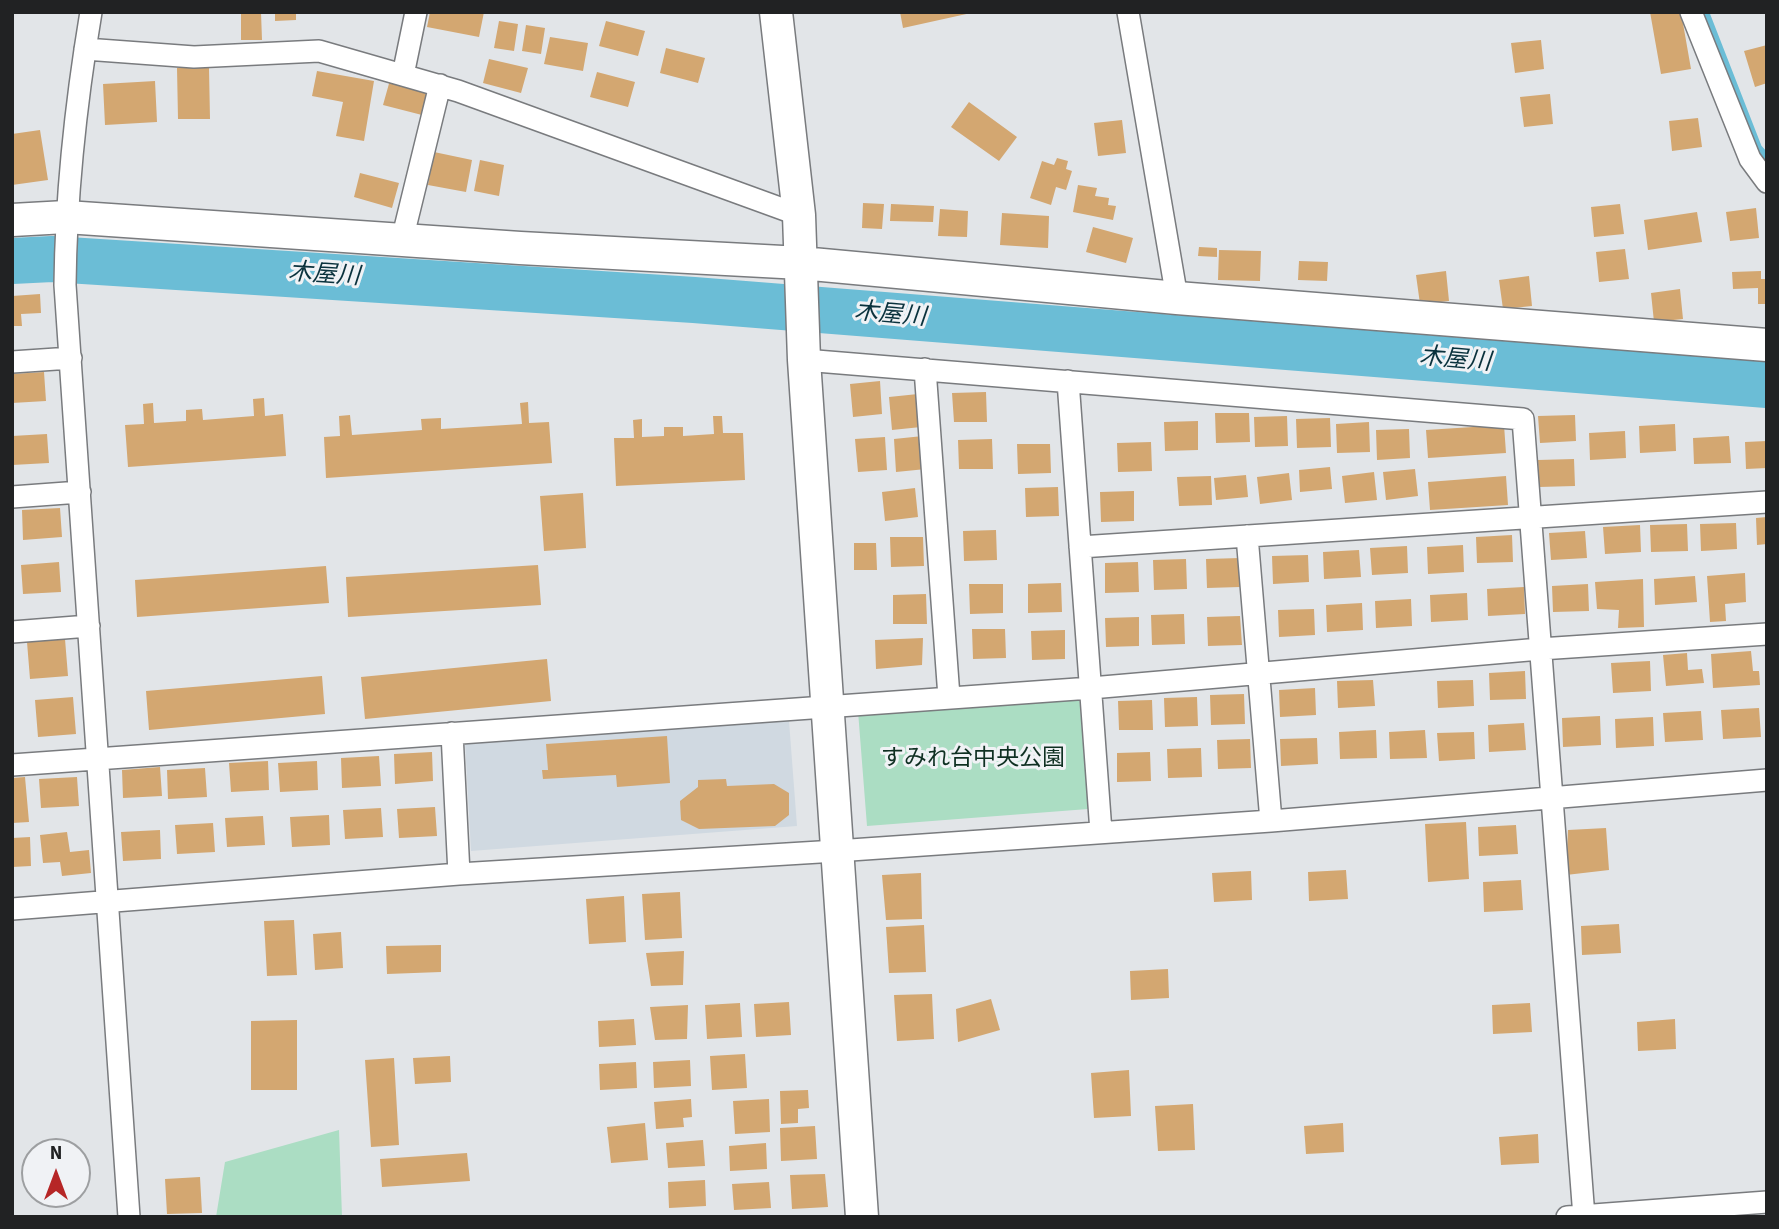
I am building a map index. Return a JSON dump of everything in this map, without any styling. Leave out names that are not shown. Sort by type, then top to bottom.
[{"type":"street","points":[[91,12],[66,216],[65,285],[130,1217]]},
{"type":"street","points":[[403,75],[416,12]]},
{"type":"street","points":[[776,12],[799,215],[804,355],[862,1217]]},
{"type":"street","points":[[1128,12],[1177,298]]},
{"type":"street","points":[[1691,12],[1750,159],[1767,182]]},
{"type":"street","points":[[85,49],[194,57],[319,51],[440,85],[799,215]]},
{"type":"street","points":[[402,240],[440,85]]},
{"type":"street","points":[[12,220],[66,216],[801,273],[1177,298],[1767,345]]},
{"type":"street","points":[[804,355],[925,369],[1523,419],[1578,1216],[1767,1202]]},
{"type":"street","points":[[12,362],[71,358]]},
{"type":"street","points":[[925,369],[949,697]]},
{"type":"street","points":[[1068,381],[1101,832]]},
{"type":"street","points":[[12,497],[80,492]]},
{"type":"street","points":[[1080,547],[1767,502]]},
{"type":"street","points":[[1247,536],[1271,821]]},
{"type":"street","points":[[12,632],[89,626]]},
{"type":"street","points":[[12,765],[827,708],[1540,649],[1767,634]]},
{"type":"street","points":[[452,733],[459,874]]},
{"type":"street","points":[[12,909],[459,874],[1271,821],[1767,780]]},
{"type":"shaded area","points":[[789,721],[797,826],[471,851],[465,741]]},
{"type":"green space","name":"すみれ台中央公園","points":[[1079,693],[1088,809],[867,826],[858,711]]},
{"type":"green space","points":[[339,1130],[342,1217],[216,1217],[225,1162]]},
{"type":"building","points":[[241,12],[261,12],[262,40],[241,40]]},
{"type":"building","points":[[275,12],[296,12],[296,20],[275,21]]},
{"type":"building","points":[[430,12],[484,12],[479,37],[427,27]]},
{"type":"building","points":[[900,12],[971,12],[971,13],[903,28]]},
{"type":"building","points":[[1650,12],[1681,12],[1691,69],[1661,74]]},
{"type":"building","points":[[499,21],[518,24],[514,51],[494,48]]},
{"type":"building","points":[[606,21],[645,31],[638,56],[599,46]]},
{"type":"building","points":[[526,25],[545,28],[541,54],[522,51]]},
{"type":"building","points":[[550,37],[588,43],[583,71],[544,64]]},
{"type":"building","points":[[1541,40],[1544,69],[1515,73],[1511,43]]},
{"type":"building","points":[[1767,45],[1767,83],[1755,87],[1744,51]]},
{"type":"building","points":[[666,48],[705,58],[698,83],[660,73]]},
{"type":"building","points":[[489,59],[528,68],[521,93],[483,83]]},
{"type":"building","points":[[177,68],[209,68],[210,119],[178,119]]},
{"type":"building","points":[[317,71],[374,81],[364,141],[336,136],[343,102],[312,96]]},
{"type":"building","points":[[597,72],[635,82],[628,107],[590,97]]},
{"type":"building","points":[[390,80],[429,90],[422,115],[383,105]]},
{"type":"building","points":[[155,81],[157,122],[105,125],[103,84]]},
{"type":"building","points":[[1550,94],[1553,124],[1524,127],[1520,97]]},
{"type":"building","points":[[969,102],[1017,137],[999,161],[951,127]]},
{"type":"building","points":[[1698,118],[1702,147],[1672,151],[1669,121]]},
{"type":"building","points":[[1122,120],[1126,153],[1098,156],[1094,123]]},
{"type":"building","points":[[40,130],[48,180],[12,185],[12,134]]},
{"type":"building","points":[[434,152],[472,160],[466,192],[428,185]]},
{"type":"building","points":[[1057,158],[1068,161],[1066,169],[1072,171],[1066,190],[1056,187],[1051,205],[1030,198],[1042,161],[1054,165]]},
{"type":"building","points":[[480,160],[504,165],[499,196],[474,191]]},
{"type":"building","points":[[360,173],[399,183],[392,208],[354,197]]},
{"type":"building","points":[[1078,185],[1097,188],[1095,196],[1109,198],[1108,205],[1116,206],[1113,220],[1073,212]]},
{"type":"building","points":[[863,203],[884,204],[882,229],[862,228]]},
{"type":"building","points":[[891,204],[934,206],[933,222],[890,221]]},
{"type":"building","points":[[1620,204],[1624,234],[1594,237],[1591,207]]},
{"type":"building","points":[[1756,208],[1759,238],[1730,241],[1726,212]]},
{"type":"building","points":[[940,209],[968,211],[967,237],[938,236]]},
{"type":"building","points":[[1697,212],[1702,242],[1648,250],[1644,220]]},
{"type":"building","points":[[1002,213],[1049,216],[1048,248],[1000,245]]},
{"type":"building","points":[[1093,227],[1133,238],[1126,263],[1086,252]]},
{"type":"building","points":[[1199,247],[1217,248],[1217,257],[1198,256]]},
{"type":"building","points":[[1625,249],[1629,279],[1599,282],[1596,252]]},
{"type":"building","points":[[1219,250],[1261,251],[1260,281],[1218,280]]},
{"type":"building","points":[[1299,261],[1328,262],[1327,281],[1298,280]]},
{"type":"building","points":[[1446,271],[1449,301],[1420,304],[1416,275]]},
{"type":"building","points":[[1761,271],[1761,279],[1767,279],[1767,304],[1758,304],[1758,288],[1733,289],[1732,272]]},
{"type":"building","points":[[1529,276],[1532,306],[1503,309],[1499,280]]},
{"type":"building","points":[[1680,289],[1683,319],[1654,322],[1651,293]]},
{"type":"building","points":[[40,294],[41,313],[21,314],[22,326],[12,326],[12,296]]},
{"type":"building","points":[[44,372],[46,401],[12,403],[12,374]]},
{"type":"building","points":[[880,381],[882,414],[853,417],[850,384]]},
{"type":"building","points":[[986,392],[987,422],[954,422],[952,393]]},
{"type":"building","points":[[918,394],[921,427],[892,430],[889,397]]},
{"type":"building","points":[[264,398],[265,416],[283,414],[286,456],[128,467],[125,425],[144,424],[143,404],[153,403],[154,423],[186,421],[186,410],[202,409],[203,420],[254,416],[253,399]]},
{"type":"building","points":[[528,402],[529,423],[549,422],[552,463],[326,478],[324,437],[340,436],[339,416],[350,415],[352,435],[422,430],[421,419],[441,418],[441,429],[522,424],[520,403]]},
{"type":"building","points":[[1215,413],[1249,413],[1250,442],[1216,443]]},
{"type":"building","points":[[1575,415],[1576,441],[1540,443],[1538,416]]},
{"type":"building","points":[[713,416],[722,416],[723,433],[743,433],[745,480],[616,486],[614,438],[634,438],[633,420],[642,419],[642,437],[664,436],[664,427],[683,427],[683,436],[714,434]]},
{"type":"building","points":[[1287,416],[1288,446],[1255,447],[1254,417]]},
{"type":"building","points":[[1330,418],[1331,447],[1297,448],[1296,419]]},
{"type":"building","points":[[1198,421],[1198,450],[1165,451],[1164,422]]},
{"type":"building","points":[[1369,422],[1370,452],[1337,453],[1336,424]]},
{"type":"building","points":[[1675,424],[1676,451],[1640,453],[1639,426]]},
{"type":"building","points":[[1504,425],[1506,453],[1428,458],[1426,430]]},
{"type":"building","points":[[1409,429],[1410,458],[1377,460],[1376,430]]},
{"type":"building","points":[[1625,431],[1626,458],[1590,460],[1589,433]]},
{"type":"building","points":[[47,434],[49,463],[12,465],[12,436]]},
{"type":"building","points":[[923,436],[926,469],[896,472],[894,439]]},
{"type":"building","points":[[1729,436],[1731,463],[1694,464],[1693,438]]},
{"type":"building","points":[[885,437],[887,470],[858,472],[855,439]]},
{"type":"building","points":[[992,439],[993,469],[959,469],[958,440]]},
{"type":"building","points":[[1767,441],[1767,468],[1746,469],[1745,442]]},
{"type":"building","points":[[1151,442],[1152,471],[1118,472],[1117,443]]},
{"type":"building","points":[[1017,444],[1050,444],[1051,473],[1018,474]]},
{"type":"building","points":[[1574,459],[1575,486],[1539,487],[1538,460]]},
{"type":"building","points":[[1330,467],[1332,489],[1300,492],[1299,470]]},
{"type":"building","points":[[1415,469],[1418,496],[1386,500],[1383,472]]},
{"type":"building","points":[[1374,472],[1377,500],[1345,503],[1342,476]]},
{"type":"building","points":[[1289,473],[1292,500],[1260,504],[1257,477]]},
{"type":"building","points":[[1246,475],[1248,497],[1216,500],[1214,478]]},
{"type":"building","points":[[1211,476],[1212,505],[1179,506],[1177,477]]},
{"type":"building","points":[[1506,476],[1508,505],[1430,510],[1428,482]]},
{"type":"building","points":[[1058,487],[1059,516],[1026,517],[1025,488]]},
{"type":"building","points":[[915,488],[918,517],[885,521],[882,492]]},
{"type":"building","points":[[1134,491],[1134,521],[1101,522],[1100,492]]},
{"type":"building","points":[[583,493],[586,548],[544,551],[540,496]]},
{"type":"building","points":[[60,508],[62,537],[23,540],[22,510]]},
{"type":"building","points":[[1767,517],[1767,544],[1757,545],[1756,518]]},
{"type":"building","points":[[1736,523],[1737,549],[1701,551],[1700,524]]},
{"type":"building","points":[[1687,524],[1688,551],[1651,552],[1650,525]]},
{"type":"building","points":[[1640,525],[1641,552],[1605,554],[1603,527]]},
{"type":"building","points":[[996,530],[997,560],[964,561],[963,531]]},
{"type":"building","points":[[1585,531],[1587,558],[1551,560],[1549,533]]},
{"type":"building","points":[[1512,535],[1513,562],[1477,563],[1476,537]]},
{"type":"building","points":[[890,537],[923,537],[924,566],[891,567]]},
{"type":"building","points":[[854,543],[876,543],[877,570],[854,570]]},
{"type":"building","points":[[1463,545],[1464,572],[1428,574],[1427,547]]},
{"type":"building","points":[[1407,546],[1408,573],[1372,575],[1370,548]]},
{"type":"building","points":[[1359,550],[1361,577],[1324,579],[1323,552]]},
{"type":"building","points":[[1308,555],[1309,582],[1273,584],[1272,556]]},
{"type":"building","points":[[1240,558],[1240,587],[1207,588],[1206,559]]},
{"type":"building","points":[[1186,559],[1187,589],[1154,590],[1153,560]]},
{"type":"building","points":[[59,562],[61,592],[23,594],[21,565]]},
{"type":"building","points":[[1138,562],[1139,592],[1105,593],[1105,563]]},
{"type":"building","points":[[538,565],[541,605],[348,617],[346,577]]},
{"type":"building","points":[[326,566],[329,603],[137,617],[135,580]]},
{"type":"building","points":[[1745,573],[1746,602],[1725,604],[1726,621],[1710,622],[1707,576]]},
{"type":"building","points":[[1695,576],[1697,602],[1655,605],[1654,579]]},
{"type":"building","points":[[1643,579],[1644,627],[1618,628],[1619,610],[1597,609],[1595,582]]},
{"type":"building","points":[[1061,583],[1062,612],[1028,613],[1028,584]]},
{"type":"building","points":[[969,584],[1003,584],[1003,613],[970,614]]},
{"type":"building","points":[[1588,584],[1589,611],[1553,612],[1552,586]]},
{"type":"building","points":[[1524,587],[1525,614],[1488,616],[1487,589]]},
{"type":"building","points":[[1467,593],[1468,620],[1431,622],[1430,595]]},
{"type":"building","points":[[926,594],[927,624],[893,624],[893,595]]},
{"type":"building","points":[[1411,599],[1412,626],[1376,628],[1375,601]]},
{"type":"building","points":[[1362,603],[1363,630],[1327,632],[1326,605]]},
{"type":"building","points":[[1314,609],[1315,635],[1279,637],[1278,610]]},
{"type":"building","points":[[1184,614],[1185,644],[1152,645],[1151,615]]},
{"type":"building","points":[[1240,616],[1242,645],[1208,646],[1207,617]]},
{"type":"building","points":[[1139,617],[1139,646],[1106,647],[1105,618]]},
{"type":"building","points":[[972,629],[1005,629],[1006,658],[973,659]]},
{"type":"building","points":[[1065,630],[1065,659],[1032,660],[1031,631]]},
{"type":"building","points":[[923,638],[922,665],[876,669],[875,640]]},
{"type":"building","points":[[65,639],[68,676],[30,679],[27,642]]},
{"type":"building","points":[[1751,651],[1753,671],[1759,671],[1760,685],[1713,688],[1711,654]]},
{"type":"building","points":[[1687,653],[1688,670],[1702,669],[1704,683],[1666,686],[1663,655]]},
{"type":"building","points":[[547,659],[551,701],[365,719],[361,677]]},
{"type":"building","points":[[1650,661],[1651,691],[1613,693],[1611,663]]},
{"type":"building","points":[[1525,671],[1526,699],[1490,700],[1489,673]]},
{"type":"building","points":[[322,676],[325,714],[149,730],[146,691]]},
{"type":"building","points":[[1373,680],[1375,706],[1338,708],[1337,681]]},
{"type":"building","points":[[1473,680],[1474,706],[1438,708],[1437,681]]},
{"type":"building","points":[[1315,688],[1316,715],[1280,717],[1279,690]]},
{"type":"building","points":[[1244,694],[1245,724],[1211,725],[1210,695]]},
{"type":"building","points":[[73,697],[76,734],[38,737],[35,700]]},
{"type":"building","points":[[1197,697],[1198,726],[1165,727],[1164,698]]},
{"type":"building","points":[[1152,700],[1153,730],[1119,730],[1118,701]]},
{"type":"building","points":[[1759,708],[1761,737],[1723,739],[1721,710]]},
{"type":"building","points":[[1701,711],[1703,740],[1665,742],[1663,713]]},
{"type":"building","points":[[1600,716],[1601,745],[1563,747],[1562,718]]},
{"type":"building","points":[[1653,717],[1654,746],[1616,748],[1615,719]]},
{"type":"building","points":[[1524,723],[1526,750],[1489,752],[1488,725]]},
{"type":"building","points":[[1376,730],[1377,758],[1340,759],[1339,732]]},
{"type":"building","points":[[1425,730],[1427,758],[1390,759],[1389,732]]},
{"type":"building","points":[[1474,732],[1475,759],[1439,761],[1437,733]]},
{"type":"building","points":[[667,736],[670,783],[617,787],[616,775],[543,779],[542,770],[548,770],[546,744]]},
{"type":"building","points":[[1317,738],[1318,764],[1281,766],[1280,739]]},
{"type":"building","points":[[1250,739],[1251,768],[1218,769],[1217,740]]},
{"type":"building","points":[[1201,748],[1202,777],[1168,778],[1167,749]]},
{"type":"building","points":[[432,752],[433,781],[395,784],[394,754]]},
{"type":"building","points":[[1150,752],[1151,781],[1117,782],[1117,753]]},
{"type":"building","points":[[379,756],[381,786],[342,788],[341,758]]},
{"type":"building","points":[[268,761],[269,790],[231,792],[229,763]]},
{"type":"building","points":[[317,761],[318,790],[280,792],[278,763]]},
{"type":"building","points":[[160,767],[162,796],[123,798],[122,770]]},
{"type":"building","points":[[205,768],[207,797],[168,799],[167,770]]},
{"type":"building","points":[[25,777],[29,822],[12,823],[12,778]]},
{"type":"building","points":[[77,777],[79,806],[41,808],[39,779]]},
{"type":"building","points":[[726,779],[727,786],[774,784],[789,793],[789,815],[775,826],[699,829],[681,820],[680,801],[698,787],[698,780]]},
{"type":"building","points":[[435,807],[437,836],[399,838],[397,809]]},
{"type":"building","points":[[381,808],[383,837],[345,839],[343,810]]},
{"type":"building","points":[[329,815],[330,845],[292,847],[290,817]]},
{"type":"building","points":[[263,816],[265,845],[227,847],[225,818]]},
{"type":"building","points":[[1466,822],[1469,879],[1428,882],[1425,824]]},
{"type":"building","points":[[213,823],[215,852],[177,854],[175,825]]},
{"type":"building","points":[[1516,825],[1518,854],[1479,856],[1478,827]]},
{"type":"building","points":[[1606,828],[1609,870],[1566,875],[1568,830]]},
{"type":"building","points":[[160,830],[161,859],[123,861],[121,832]]},
{"type":"building","points":[[67,832],[70,852],[89,850],[91,873],[62,876],[60,862],[43,863],[40,835]]},
{"type":"building","points":[[30,837],[31,866],[12,867],[12,838]]},
{"type":"building","points":[[1346,870],[1348,899],[1309,901],[1308,872]]},
{"type":"building","points":[[1251,871],[1252,900],[1214,902],[1212,873]]},
{"type":"building","points":[[921,873],[922,919],[886,920],[882,875]]},
{"type":"building","points":[[1521,880],[1523,910],[1484,912],[1483,882]]},
{"type":"building","points":[[680,892],[682,938],[645,940],[642,894]]},
{"type":"building","points":[[624,896],[626,942],[589,944],[586,899]]},
{"type":"building","points":[[294,920],[297,975],[267,976],[264,921]]},
{"type":"building","points":[[1619,924],[1621,953],[1582,955],[1581,926]]},
{"type":"building","points":[[924,925],[926,972],[889,973],[886,927]]},
{"type":"building","points":[[341,932],[343,968],[315,970],[313,934]]},
{"type":"building","points":[[441,945],[441,972],[387,974],[386,946]]},
{"type":"building","points":[[684,951],[683,985],[651,986],[646,953]]},
{"type":"building","points":[[1168,969],[1169,998],[1131,1000],[1130,971]]},
{"type":"building","points":[[932,994],[934,1039],[897,1041],[894,995]]},
{"type":"building","points":[[991,999],[1000,1030],[958,1042],[956,1009]]},
{"type":"building","points":[[789,1002],[791,1035],[756,1037],[754,1004]]},
{"type":"building","points":[[740,1003],[742,1037],[707,1039],[705,1005]]},
{"type":"building","points":[[1530,1003],[1532,1032],[1493,1034],[1492,1005]]},
{"type":"building","points":[[688,1005],[687,1039],[655,1040],[650,1007]]},
{"type":"building","points":[[634,1019],[636,1045],[599,1047],[598,1021]]},
{"type":"building","points":[[1675,1019],[1676,1049],[1638,1051],[1637,1022]]},
{"type":"building","points":[[297,1020],[297,1090],[251,1090],[251,1021]]},
{"type":"building","points":[[745,1054],[747,1088],[712,1090],[710,1056]]},
{"type":"building","points":[[450,1056],[451,1082],[415,1084],[413,1058]]},
{"type":"building","points":[[394,1058],[399,1145],[371,1147],[365,1060]]},
{"type":"building","points":[[690,1060],[691,1086],[654,1088],[653,1062]]},
{"type":"building","points":[[636,1062],[637,1088],[600,1090],[599,1064]]},
{"type":"building","points":[[1129,1070],[1131,1116],[1094,1118],[1091,1073]]},
{"type":"building","points":[[808,1090],[809,1108],[798,1109],[798,1123],[781,1124],[780,1091]]},
{"type":"building","points":[[691,1099],[692,1117],[683,1118],[684,1127],[656,1129],[654,1102]]},
{"type":"building","points":[[769,1099],[770,1132],[735,1134],[733,1101]]},
{"type":"building","points":[[1193,1104],[1195,1150],[1158,1151],[1155,1106]]},
{"type":"building","points":[[645,1123],[648,1160],[611,1163],[607,1127]]},
{"type":"building","points":[[1343,1123],[1344,1152],[1306,1154],[1304,1126]]},
{"type":"building","points":[[815,1126],[817,1159],[781,1161],[780,1128]]},
{"type":"building","points":[[1538,1134],[1539,1163],[1501,1165],[1499,1137]]},
{"type":"building","points":[[703,1140],[705,1166],[668,1168],[666,1143]]},
{"type":"building","points":[[766,1143],[767,1169],[730,1171],[729,1146]]},
{"type":"building","points":[[467,1153],[470,1181],[382,1187],[380,1159]]},
{"type":"building","points":[[825,1174],[828,1207],[792,1209],[790,1175]]},
{"type":"building","points":[[200,1177],[202,1213],[167,1214],[165,1179]]},
{"type":"building","points":[[705,1180],[706,1206],[669,1208],[668,1182]]},
{"type":"building","points":[[769,1182],[771,1208],[734,1210],[732,1184]]},
{"type":"waterway","points":[[1705,12],[1758,148],[1767,158]]},
{"type":"waterway","name":"木屋川","points":[[12,261],[52,259],[694,300],[1767,385]]}]
